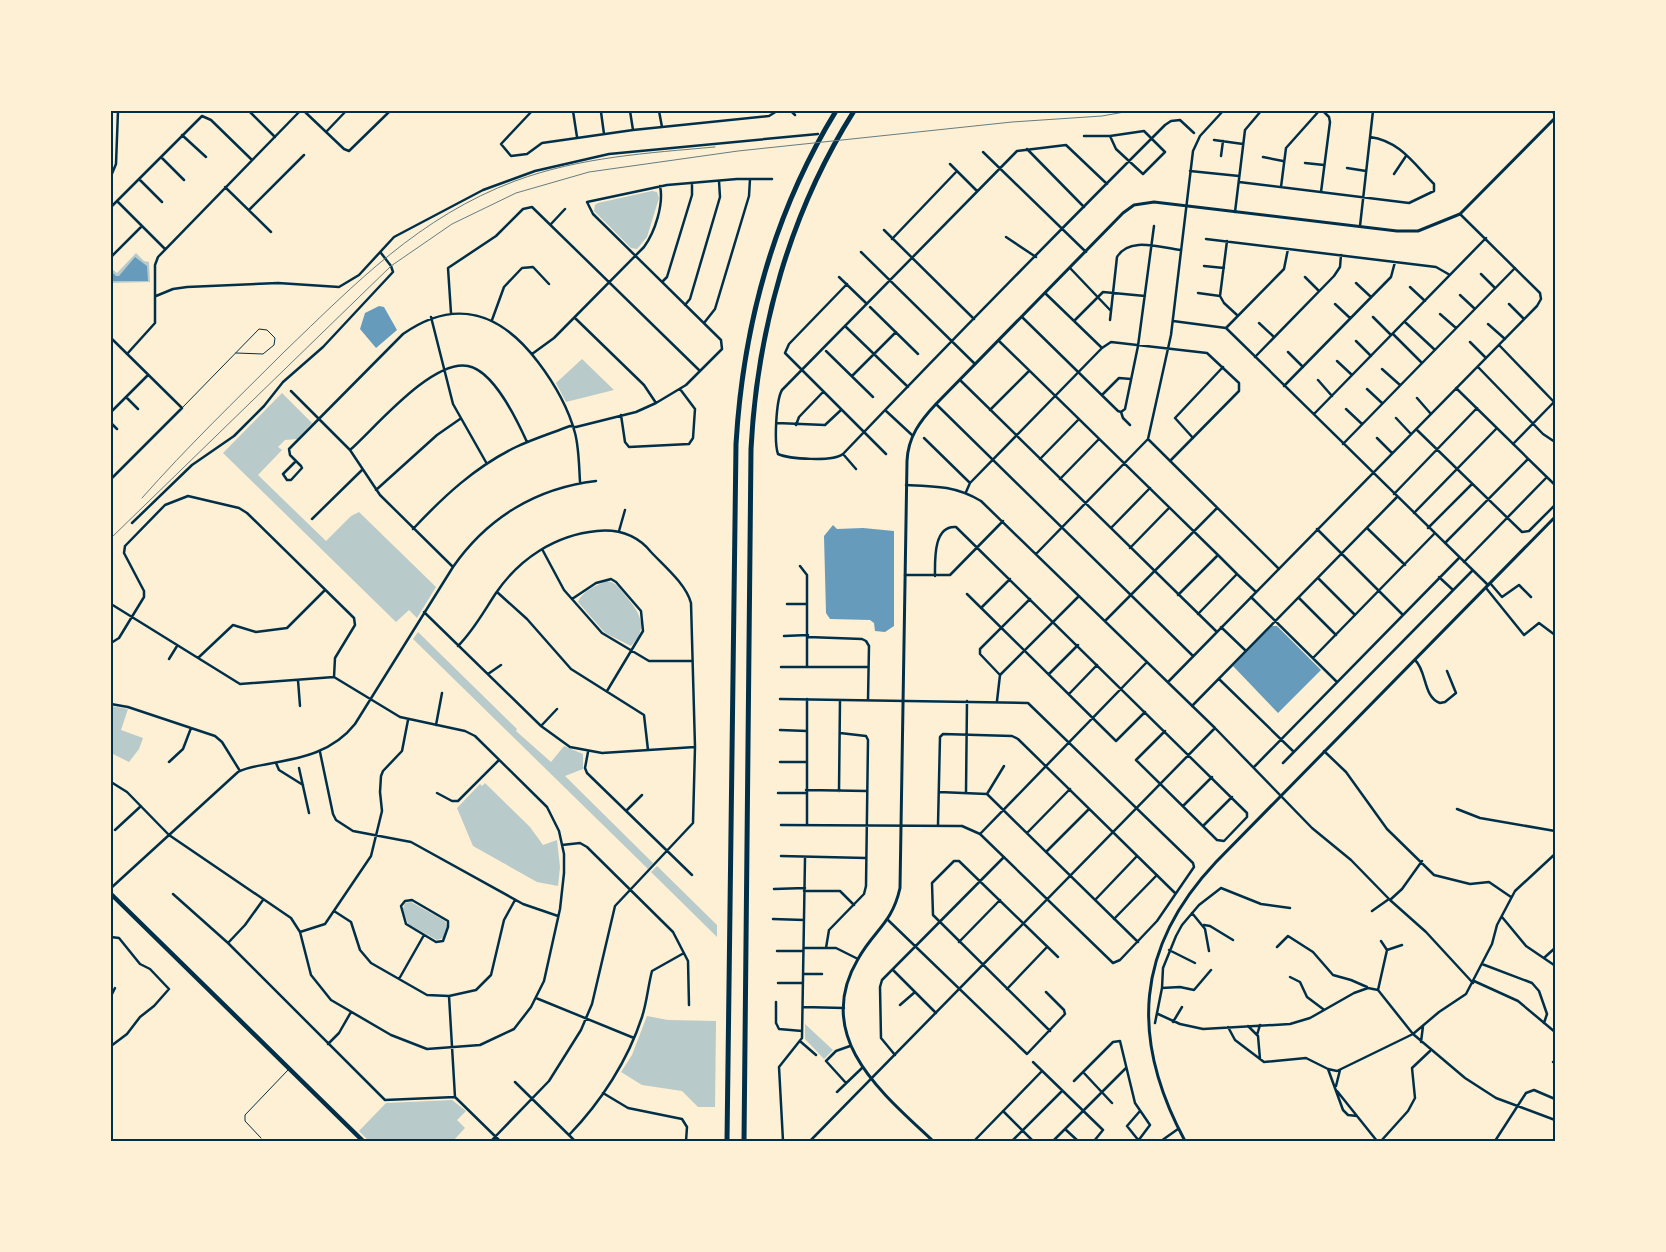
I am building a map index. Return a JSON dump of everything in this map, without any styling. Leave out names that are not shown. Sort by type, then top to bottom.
[{"type":"highway","points":[[727,1141],[737,419],[742,369],[760,288],[775,242],[812,156],[836,111]]},
{"type":"highway","points":[[744,1141],[751,449],[754,407],[761,352],[777,286],[802,213],[854,111]]},
{"type":"main road","points":[[111,894],[363,1141]]},
{"type":"street","points":[[111,176],[116,168],[118,111]]},
{"type":"street","points":[[249,111],[275,137]]},
{"type":"street","points":[[127,354],[154,327],[156,261],[165,249],[300,111]]},
{"type":"street","points":[[304,111],[344,150],[350,151],[390,111]]},
{"type":"street","points":[[326,132],[346,111]]},
{"type":"street","points":[[532,111],[501,144],[509,155],[514,157],[527,154],[540,143],[633,130],[769,116],[777,111]]},
{"type":"street","points":[[573,111],[576,138]]},
{"type":"street","points":[[630,111],[633,130]]},
{"type":"street","points":[[659,111],[662,127]]},
{"type":"street","points":[[791,111],[795,115]]},
{"type":"street","points":[[1036,554],[1148,440],[1168,349],[1190,171],[1196,142],[1223,111]]},
{"type":"street","points":[[1235,212],[1247,126],[1261,111]]},
{"type":"street","points":[[1281,187],[1288,144],[1319,111]]},
{"type":"street","points":[[1322,192],[1330,119],[1323,111]]},
{"type":"street","points":[[1360,227],[1373,111]]},
{"type":"street","points":[[601,112],[604,134]]},
{"type":"street","points":[[111,207],[200,117],[207,116],[252,160]]},
{"type":"street","points":[[933,1141],[871,1080],[862,1068],[850,1046],[844,1021],[847,985],[858,959],[888,920],[900,888],[906,485],[907,453],[912,435],[922,419],[936,404],[1134,205],[1154,202],[1360,227],[1418,231],[1460,214],[1555,118]]},
{"type":"street","points":[[1107,184],[1066,145],[1017,151],[780,393],[777,449],[780,455],[833,459],[843,454],[1168,122],[1176,120],[1185,123],[1194,132]]},
{"type":"street","points":[[1084,136],[1110,136],[1142,130],[1165,152],[1143,174],[1114,146],[1110,136]]},
{"type":"street","points":[[156,296],[173,289],[187,287],[278,283],[339,287],[356,277],[381,253],[394,236],[494,185],[541,169],[609,154],[818,134]]},
{"type":"street","points":[[111,135],[117,135]]},
{"type":"street","points":[[182,135],[206,158]]},
{"type":"street","points":[[1239,182],[1408,203],[1432,193],[1435,189],[1434,184],[1406,156],[1389,141],[1370,137]]},
{"type":"street","points":[[1214,140],[1243,144]]},
{"type":"street","points":[[1221,156],[1223,141]]},
{"type":"street","points":[[1027,149],[1084,207]]},
{"type":"street","points":[[983,152],[1086,252]]},
{"type":"street","points":[[249,210],[304,155]]},
{"type":"street","points":[[1394,174],[1406,156]]},
{"type":"street","points":[[161,157],[184,180]]},
{"type":"street","points":[[1263,157],[1284,161]]},
{"type":"street","points":[[950,164],[977,191]]},
{"type":"street","points":[[1305,164],[1324,166]]},
{"type":"street","points":[[1347,168],[1366,170]]},
{"type":"street","points":[[892,239],[957,171]]},
{"type":"street","points":[[1190,171],[1240,176]]},
{"type":"street","points":[[414,528],[442,498],[487,464],[527,442],[573,426],[621,416],[656,404],[680,389],[723,346],[721,340],[593,214],[587,202],[660,186],[750,178],[772,179]]},
{"type":"street","points":[[704,323],[715,309],[749,196],[750,178]]},
{"type":"street","points":[[139,179],[162,202]]},
{"type":"street","points":[[685,305],[690,299],[720,196],[719,181]]},
{"type":"street","points":[[662,282],[667,277],[692,195],[692,183]]},
{"type":"street","points":[[532,354],[554,338],[636,256],[651,236],[662,200],[660,186]]},
{"type":"street","points":[[225,187],[271,232]]},
{"type":"street","points":[[117,201],[165,249]]},
{"type":"street","points":[[452,313],[448,268],[496,236],[521,210],[527,207],[534,208],[700,371]]},
{"type":"street","points":[[551,224],[565,209]]},
{"type":"street","points":[[1167,682],[1478,367],[1541,300],[1540,293],[1460,214]]},
{"type":"street","points":[[111,257],[142,226]]},
{"type":"street","points":[[1121,412],[1125,408],[1138,346],[1154,226]]},
{"type":"street","points":[[884,230],[974,319]]},
{"type":"street","points":[[1006,237],[1036,257]]},
{"type":"street","points":[[1206,238],[1436,267],[1450,275]]},
{"type":"street","points":[[1313,415],[1486,238]]},
{"type":"street","points":[[1226,241],[1220,296],[1224,303],[1238,315]]},
{"type":"street","points":[[1110,320],[1117,256],[1121,251],[1132,244],[1181,250]]},
{"type":"street","points":[[1226,328],[1284,269],[1288,249]]},
{"type":"street","points":[[861,252],[975,364]]},
{"type":"street","points":[[132,523],[192,465],[234,436],[264,406],[287,378],[311,359],[352,319],[367,299],[393,272],[392,266],[381,253]]},
{"type":"street","points":[[1254,357],[1337,272],[1341,255]]},
{"type":"street","points":[[1284,386],[1391,277],[1395,262]]},
{"type":"street","points":[[1204,266],[1224,268]]},
{"type":"street","points":[[492,320],[504,287],[522,268],[532,267],[549,284]]},
{"type":"street","points":[[1070,268],[1111,311]]},
{"type":"street","points":[[1343,444],[1515,268]]},
{"type":"street","points":[[1481,274],[1496,288]]},
{"type":"street","points":[[839,277],[867,304]]},
{"type":"street","points":[[1304,277],[1319,291]]},
{"type":"street","points":[[1356,283],[1370,297]]},
{"type":"street","points":[[847,284],[789,344],[785,353],[886,454]]},
{"type":"street","points":[[1410,287],[1425,301]]},
{"type":"street","points":[[1074,321],[1103,292],[1145,296]]},
{"type":"street","points":[[1198,292],[1220,296]]},
{"type":"street","points":[[1046,293],[1102,348]]},
{"type":"street","points":[[1460,295],[1475,309]]},
{"type":"street","points":[[1336,304],[1350,318]]},
{"type":"street","points":[[1509,304],[1524,319]]},
{"type":"street","points":[[870,307],[918,354]]},
{"type":"street","points":[[296,461],[283,474],[287,480],[291,480],[302,469],[296,461],[288,453],[289,449],[403,334],[432,317],[452,313],[474,315],[492,320],[512,333],[532,354],[553,383],[573,426],[577,445],[580,482]]},
{"type":"street","points":[[1440,314],[1456,328]]},
{"type":"street","points":[[432,317],[453,404],[487,464]]},
{"type":"street","points":[[1022,317],[1102,396],[1121,412],[1123,418],[1130,425]]},
{"type":"street","points":[[1373,317],[1422,363]]},
{"type":"street","points":[[575,318],[644,385],[656,404]]},
{"type":"street","points":[[1172,321],[1226,328],[1472,571],[1502,597],[1519,585],[1531,597]]},
{"type":"street","points":[[1404,322],[1435,350]]},
{"type":"street","points":[[1259,323],[1274,337]]},
{"type":"street","points":[[1488,324],[1505,339]]},
{"type":"street","points":[[846,326],[908,387]]},
{"type":"street","points":[[852,376],[896,332]]},
{"type":"street","points":[[111,338],[182,408],[111,479]]},
{"type":"street","points":[[999,341],[1256,592]]},
{"type":"street","points":[[1356,341],[1371,356]]},
{"type":"street","points":[[966,492],[970,483],[993,459],[1102,348],[1111,342],[1207,354],[1223,366],[1239,383],[1239,390],[1170,461]]},
{"type":"street","points":[[1470,342],[1486,358]]},
{"type":"street","points":[[1499,345],[1554,402],[1513,444]]},
{"type":"street","points":[[826,351],[873,397]]},
{"type":"street","points":[[1288,352],[1303,367]]},
{"type":"street","points":[[1337,361],[1352,375]]},
{"type":"street","points":[[350,450],[424,380],[445,371],[467,366],[482,374],[508,404],[527,442]]},
{"type":"street","points":[[1193,438],[1175,418],[1223,366]]},
{"type":"street","points":[[1478,367],[1533,424],[1555,442]]},
{"type":"street","points":[[1382,368],[1400,385]]},
{"type":"street","points":[[990,410],[1029,371]]},
{"type":"street","points":[[111,412],[148,375]]},
{"type":"street","points":[[1102,396],[1119,378],[1131,379]]},
{"type":"street","points":[[960,380],[1216,632]]},
{"type":"street","points":[[1318,380],[1332,396]]},
{"type":"street","points":[[1456,388],[1555,485]]},
{"type":"street","points":[[621,416],[625,442],[629,447],[689,444],[692,438],[695,409],[680,389]]},
{"type":"street","points":[[1367,389],[1382,403]]},
{"type":"street","points":[[291,391],[350,450],[375,490],[453,567]]},
{"type":"street","points":[[796,424],[799,417],[823,392]]},
{"type":"street","points":[[126,397],[138,408]]},
{"type":"street","points":[[1417,398],[1431,414]]},
{"type":"street","points":[[936,404],[1193,656]]},
{"type":"street","points":[[1394,494],[1477,408]]},
{"type":"street","points":[[1346,409],[1362,424]]},
{"type":"street","points":[[777,423],[824,425],[841,410]]},
{"type":"street","points":[[885,410],[912,435]]},
{"type":"street","points":[[1396,418],[1411,434]]},
{"type":"street","points":[[375,490],[437,435],[460,419]]},
{"type":"street","points":[[1040,460],[1079,419]]},
{"type":"street","points":[[111,423],[117,429]]},
{"type":"street","points":[[1414,514],[1497,428]]},
{"type":"street","points":[[1416,429],[1524,533],[1529,532],[1555,505]]},
{"type":"street","points":[[924,438],[970,483]]},
{"type":"street","points":[[1377,438],[1392,453]]},
{"type":"street","points":[[1060,479],[1099,439]]},
{"type":"street","points":[[1148,440],[1279,569]]},
{"type":"street","points":[[843,454],[856,469]]},
{"type":"street","points":[[1444,543],[1528,459]]},
{"type":"street","points":[[312,519],[362,470]]},
{"type":"street","points":[[1464,562],[1547,477]]},
{"type":"street","points":[[111,888],[240,770],[320,752],[346,735],[371,699],[453,567],[474,540],[507,512],[541,493],[580,482],[596,481]]},
{"type":"street","points":[[1428,528],[1472,484]]},
{"type":"street","points":[[906,485],[945,486],[966,492],[982,501],[1254,766],[1312,828],[1351,860],[1389,900],[1426,932],[1474,982],[1518,1001],[1555,1032]]},
{"type":"street","points":[[1110,528],[1150,488]]},
{"type":"street","points":[[111,643],[119,638],[144,595],[124,553],[125,546],[165,505],[183,496],[243,510],[356,622],[335,658],[334,677]]},
{"type":"street","points":[[1192,706],[1397,498]]},
{"type":"street","points":[[1130,548],[1169,508]]},
{"type":"street","points":[[1105,621],[1217,508]]},
{"type":"street","points":[[618,531],[625,510]]},
{"type":"street","points":[[1185,1141],[1161,1091],[1150,1051],[1148,1007],[1157,957],[1168,930],[1187,896],[1203,876],[1555,517]]},
{"type":"street","points":[[905,575],[950,575],[1003,521]]},
{"type":"street","points":[[936,576],[936,546],[948,529],[954,526],[1098,664],[1121,689],[1165,731],[1232,797],[1248,816],[1224,841],[1217,840],[1136,760],[1165,731]]},
{"type":"street","points":[[1367,528],[1405,565]]},
{"type":"street","points":[[1318,530],[1403,615]]},
{"type":"street","points":[[458,646],[472,631],[496,592],[514,572],[542,549],[577,534],[618,531],[644,544],[688,596],[691,606],[695,747],[694,820],[689,830],[630,889],[613,909],[592,1004],[578,1035],[549,1081],[491,1141]]},
{"type":"street","points":[[1312,658],[1434,534]]},
{"type":"street","points":[[542,549],[562,586],[600,632],[649,661],[692,660]]},
{"type":"street","points":[[1178,595],[1218,555]]},
{"type":"street","points":[[1254,766],[1459,558]]},
{"type":"street","points":[[800,566],[807,575],[808,636],[806,666]]},
{"type":"street","points":[[1283,763],[1472,571]]},
{"type":"street","points":[[1198,614],[1237,574]]},
{"type":"street","points":[[1439,577],[1453,590]]},
{"type":"street","points":[[1318,578],[1355,615]]},
{"type":"street","points":[[572,599],[596,583],[607,579],[616,582],[642,616],[643,633],[607,691]]},
{"type":"street","points":[[981,608],[1010,579]]},
{"type":"street","points":[[1488,585],[1524,635],[1539,623],[1555,635]]},
{"type":"street","points":[[198,658],[233,625],[253,632],[287,628],[325,590]]},
{"type":"street","points":[[496,592],[527,619],[571,669],[644,715],[648,750]]},
{"type":"street","points":[[967,594],[1116,741],[1145,712]]},
{"type":"street","points":[[997,701],[1000,675],[1079,596]]},
{"type":"street","points":[[1250,598],[1336,682]]},
{"type":"street","points":[[1298,598],[1336,635]]},
{"type":"street","points":[[1000,675],[981,655],[980,650],[1030,599]]},
{"type":"street","points":[[111,604],[240,684],[334,677],[408,720],[471,733],[547,807],[559,831],[564,873],[558,916],[544,981],[536,998],[522,1019],[510,1032],[480,1045],[421,1048],[333,1001],[312,976],[300,932],[291,918],[168,835],[127,792],[111,782]]},
{"type":"street","points":[[787,604],[808,604]]},
{"type":"street","points":[[424,612],[541,726],[570,747],[588,752],[695,747]]},
{"type":"street","points":[[1221,627],[1246,652]]},
{"type":"street","points":[[784,636],[865,640],[869,646],[868,700]]},
{"type":"street","points":[[1049,675],[1078,645]]},
{"type":"street","points":[[169,659],[177,646]]},
{"type":"street","points":[[1415,660],[1423,671],[1431,696],[1440,703],[1445,702],[1456,693],[1447,671]]},
{"type":"street","points":[[980,834],[1147,662]]},
{"type":"street","points":[[1068,694],[1098,664]]},
{"type":"street","points":[[488,674],[501,665]]},
{"type":"street","points":[[781,667],[868,667]]},
{"type":"street","points":[[1219,678],[1294,752]]},
{"type":"street","points":[[298,680],[300,706]]},
{"type":"street","points":[[436,725],[442,693]]},
{"type":"street","points":[[780,699],[1028,703],[1193,863],[1192,870],[1175,893],[1160,919],[1115,963],[1110,961],[980,834],[962,826],[781,825]]},
{"type":"street","points":[[807,699],[807,824]]},
{"type":"street","points":[[839,791],[840,700]]},
{"type":"street","points":[[966,792],[967,701]]},
{"type":"street","points":[[111,704],[128,707],[191,728],[220,740],[240,770]]},
{"type":"street","points":[[541,726],[557,709]]},
{"type":"street","points":[[300,932],[324,925],[371,856],[382,811],[380,776],[383,770],[402,751],[408,720]]},
{"type":"street","points":[[169,762],[183,749],[191,728]]},
{"type":"street","points":[[810,1141],[1215,728]]},
{"type":"street","points":[[780,730],[806,731]]},
{"type":"street","points":[[826,948],[828,932],[865,892],[867,738],[862,734],[840,733]]},
{"type":"street","points":[[938,825],[940,737],[943,734],[1015,737],[1175,893]]},
{"type":"street","points":[[320,752],[334,818],[353,831],[411,842],[515,900],[536,910],[558,916]]},
{"type":"street","points":[[588,752],[585,768],[587,772],[692,875]]},
{"type":"street","points":[[1324,752],[1346,772],[1387,829],[1438,878],[1470,884],[1490,882],[1511,897]]},
{"type":"street","points":[[437,793],[452,801],[458,801],[499,760]]},
{"type":"street","points":[[780,762],[806,762]]},
{"type":"street","points":[[276,763],[280,771],[302,785]]},
{"type":"street","points":[[987,794],[1004,766]]},
{"type":"street","points":[[299,768],[309,813]]},
{"type":"street","points":[[1183,806],[1212,778]]},
{"type":"street","points":[[1027,833],[1070,789]]},
{"type":"street","points":[[778,793],[867,791]]},
{"type":"street","points":[[939,792],[987,794],[1138,942]]},
{"type":"street","points":[[626,811],[642,795]]},
{"type":"street","points":[[1203,826],[1232,797]]},
{"type":"street","points":[[115,830],[141,806]]},
{"type":"street","points":[[1046,852],[1089,809]]},
{"type":"street","points":[[1457,809],[1480,818],[1555,831]]},
{"type":"street","points":[[562,845],[580,843],[587,847],[673,932],[689,965],[689,1005]]},
{"type":"street","points":[[1228,1027],[1235,1040],[1264,1062],[1285,1058],[1306,1058],[1328,1069],[1340,1070],[1356,1060],[1376,1053],[1413,1034],[1438,1012],[1466,994],[1474,982],[1511,897],[1520,885],[1555,854]]},
{"type":"street","points":[[781,856],[866,858]]},
{"type":"street","points":[[1095,900],[1137,856]]},
{"type":"street","points":[[896,1055],[881,1037],[880,985],[892,970],[1004,857]]},
{"type":"street","points":[[783,1141],[779,1067],[801,1042],[802,1031],[805,858]]},
{"type":"street","points":[[1050,1031],[939,923],[931,911],[931,887],[933,881],[956,860],[1000,900],[1058,958]]},
{"type":"street","points":[[1372,911],[1402,889],[1422,862]]},
{"type":"street","points":[[1114,919],[1157,875]]},
{"type":"street","points":[[1155,1023],[1162,988],[1163,968],[1169,950],[1182,925],[1214,892],[1222,888],[1261,904],[1290,908]]},
{"type":"street","points":[[774,889],[840,892],[854,905]]},
{"type":"street","points":[[173,894],[228,943],[385,1100],[456,1097]]},
{"type":"street","points":[[228,943],[264,900]]},
{"type":"street","points":[[405,900],[412,900],[448,921],[446,937],[442,942],[436,942],[424,935],[405,923],[400,908],[405,900]]},
{"type":"street","points":[[334,911],[351,922],[360,950],[369,961],[427,995],[449,996],[476,990],[491,975],[504,920],[515,900]]},
{"type":"street","points":[[959,942],[1000,900]]},
{"type":"street","points":[[1192,913],[1204,925],[1209,951]]},
{"type":"street","points":[[1502,917],[1526,946],[1545,957],[1554,965]]},
{"type":"street","points":[[773,919],[804,920]]},
{"type":"street","points":[[888,920],[1027,1054],[1064,1016],[1065,1012],[1046,992]]},
{"type":"street","points":[[1204,925],[1210,926],[1233,940]]},
{"type":"street","points":[[399,979],[424,935]]},
{"type":"street","points":[[1277,947],[1288,936],[1313,952],[1333,975],[1378,990],[1420,1042],[1479,1088],[1517,1106],[1555,1120]]},
{"type":"street","points":[[111,937],[119,938],[140,964],[150,969],[169,989],[154,1006],[140,1017],[126,1034],[111,1046]]},
{"type":"street","points":[[1380,941],[1387,950]]},
{"type":"street","points":[[1387,950],[1402,945]]},
{"type":"street","points":[[1007,989],[1048,947]]},
{"type":"street","points":[[1545,957],[1555,948]]},
{"type":"street","points":[[777,951],[839,949],[858,959]]},
{"type":"street","points":[[1169,950],[1195,964]]},
{"type":"street","points":[[1378,990],[1387,950]]},
{"type":"street","points":[[569,1135],[589,1114],[626,1056],[642,1015],[652,971],[684,953]]},
{"type":"street","points":[[1482,964],[1526,980],[1536,987],[1547,1014],[1544,1023]]},
{"type":"street","points":[[892,970],[936,1013]]},
{"type":"street","points":[[1162,988],[1180,987],[1194,990],[1211,970]]},
{"type":"street","points":[[803,974],[822,974]]},
{"type":"street","points":[[1290,977],[1300,982],[1307,997],[1323,1009]]},
{"type":"street","points":[[778,983],[803,983]]},
{"type":"street","points":[[111,996],[115,988]]},
{"type":"street","points":[[1158,1014],[1173,1022],[1196,1029],[1296,1023],[1310,1018],[1323,1009],[1368,988]]},
{"type":"street","points":[[900,1005],[915,992]]},
{"type":"street","points":[[449,996],[456,1097],[500,1141]]},
{"type":"street","points":[[536,998],[634,1038]]},
{"type":"street","points":[[776,1002],[776,1023],[779,1029],[802,1031]]},
{"type":"street","points":[[803,1007],[844,1008]]},
{"type":"street","points":[[1173,1022],[1182,1007]]},
{"type":"street","points":[[328,1044],[351,1012]]},
{"type":"street","points":[[1246,1025],[1258,1036]]},
{"type":"street","points":[[1260,1025],[1258,1036],[1260,1059]]},
{"type":"street","points":[[1420,1042],[1423,1025]]},
{"type":"street","points":[[1074,1081],[1116,1040],[1122,1047],[1135,1103],[1150,1125],[1139,1141],[1127,1126],[1140,1111]]},
{"type":"street","points":[[801,1042],[816,1055]]},
{"type":"street","points":[[846,1083],[828,1064],[827,1060],[836,1051],[850,1046]]},
{"type":"street","points":[[1381,1141],[1414,1101],[1416,1091],[1412,1068],[1430,1051]]},
{"type":"street","points":[[1033,1062],[1103,1130],[1094,1141]]},
{"type":"street","points":[[837,1092],[862,1068]]},
{"type":"street","points":[[1053,1141],[1082,1110],[1127,1068]]},
{"type":"street","points":[[1328,1069],[1346,1114],[1357,1116]]},
{"type":"street","points":[[1340,1070],[1336,1089],[1377,1141]]},
{"type":"street","points":[[974,1141],[1042,1071]]},
{"type":"street","points":[[1083,1072],[1112,1103]]},
{"type":"street","points":[[515,1082],[575,1141]]},
{"type":"street","points":[[1494,1141],[1526,1093],[1531,1090],[1555,1099]]},
{"type":"street","points":[[1012,1141],[1062,1091]]},
{"type":"street","points":[[603,1093],[628,1108],[682,1119],[686,1124],[686,1141]]},
{"type":"street","points":[[1003,1111],[1033,1141]]},
{"type":"street","points":[[1065,1128],[1078,1141]]},
{"type":"street","points":[[1161,1141],[1178,1129]]},
{"type":"lane","points":[[182,408],[258,329],[267,330],[275,338],[274,344],[263,354],[236,353]]},
{"type":"lane","points":[[261,1138],[245,1121],[245,1115],[290,1068]]},
{"type":"shaded area","points":[[652,191],[657,192],[659,198],[647,237],[637,249],[631,248],[594,211],[595,205],[598,203]]},
{"type":"shaded area","points":[[136,253],[144,261],[149,262],[150,282],[111,283],[111,268],[117,273]]},
{"type":"shaded area","points":[[582,359],[614,390],[566,402],[556,383]]},
{"type":"shaded area","points":[[282,393],[312,423],[297,439],[285,440],[278,447],[282,450],[258,475],[326,541],[351,516],[359,512],[436,587],[417,618],[409,610],[396,622],[223,453]]},
{"type":"shaded area","points":[[607,581],[619,588],[635,607],[638,614],[641,626],[640,632],[631,646],[605,633],[578,602],[586,592]]},
{"type":"shaded area","points":[[418,632],[517,729],[516,731],[551,762],[564,746],[583,754],[583,769],[565,776],[653,863],[648,869],[413,639]]},
{"type":"shaded area","points":[[111,706],[128,709],[121,730],[143,738],[139,749],[129,762],[111,753]]},
{"type":"shaded area","points":[[485,783],[530,827],[543,845],[557,840],[560,867],[558,886],[537,882],[473,846],[457,808],[480,784],[482,786]]},
{"type":"shaded area","points":[[657,866],[717,925],[717,937],[651,872]]},
{"type":"shaded area","points":[[411,902],[445,921],[447,926],[443,938],[437,940],[408,924],[403,909],[405,903]]},
{"type":"shaded area","points":[[647,1016],[668,1020],[716,1021],[715,1107],[698,1107],[682,1091],[642,1085],[621,1072],[632,1055]]},
{"type":"shaded area","points":[[805,1024],[833,1050],[824,1059],[805,1039]]},
{"type":"shaded area","points":[[452,1100],[466,1111],[457,1120],[465,1128],[453,1141],[369,1141],[359,1131],[386,1103]]},
{"type":"water","points":[[135,257],[147,266],[148,281],[111,281],[111,271],[116,276],[119,276]]},
{"type":"water","points":[[379,306],[384,307],[397,330],[376,348],[360,329],[365,313]]},
{"type":"water","points":[[833,525],[837,529],[863,528],[894,531],[894,626],[885,632],[875,631],[874,623],[870,620],[830,619],[826,613],[824,536]]},
{"type":"water","points":[[1272,626],[1277,626],[1321,670],[1278,713],[1233,666]]},
{"type":"railway","points":[[111,538],[391,266],[452,224],[516,193],[589,172],[738,151],[1012,122],[1102,116],[1130,111]]},
{"type":"railway","points":[[142,498],[176,460],[337,301],[390,254],[449,213],[480,196],[515,181],[564,166],[614,157],[715,147]]}]
